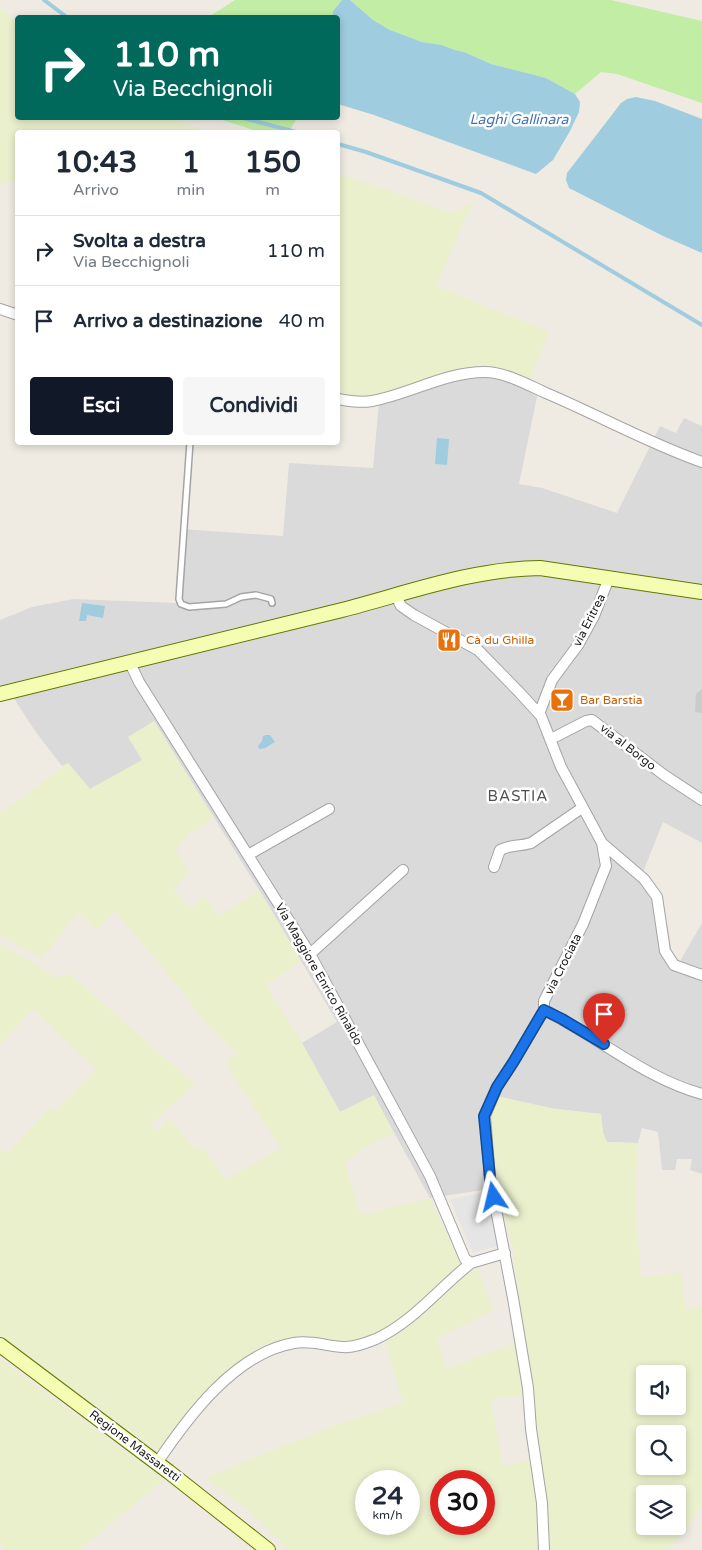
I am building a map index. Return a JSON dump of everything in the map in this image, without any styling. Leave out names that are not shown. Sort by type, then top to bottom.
[{"type":"main road","points":[[0,694],[356,606],[395,594],[516,568],[540,568],[702,592]]},
{"type":"main road","name":"Regione Massaretti","points":[[0,1344],[268,1550]]},
{"type":"street","points":[[0,309],[15,314]]},
{"type":"street","points":[[340,399],[370,401],[430,382],[472,373],[487,372],[511,378],[674,452],[702,462]]},
{"type":"street","name":"via Eritrea","points":[[539,714],[552,680],[578,646],[594,616],[609,578]]},
{"type":"street","points":[[395,594],[401,606],[414,615],[478,650],[539,714],[561,767],[602,843],[644,880],[657,897],[665,952],[674,965],[702,975]]},
{"type":"street","name":"Via Maggiore Enrico Rinaldo","points":[[130,663],[139,682],[310,954],[430,1176],[465,1259],[471,1263]]},
{"type":"street","name":"via al Borgo","points":[[550,739],[586,721],[592,720],[687,792],[702,800]]},
{"type":"street","points":[[494,867],[500,850],[510,845],[522,846],[531,843],[582,808]]},
{"type":"street","points":[[248,855],[329,809]]},
{"type":"street","name":"via Crociata","points":[[544,1550],[542,1503],[531,1429],[528,1388],[490,1178],[484,1116],[497,1087],[544,1010],[544,1001],[584,924],[606,866],[602,843]]},
{"type":"street","points":[[310,954],[403,870]]},
{"type":"street","points":[[544,1010],[655,1075],[684,1089],[702,1094]]},
{"type":"street","points":[[157,1463],[185,1424],[227,1377],[254,1358],[275,1348],[294,1343],[312,1342],[343,1347],[356,1346],[377,1338],[402,1324],[471,1263],[505,1253]]},
{"type":"lane","points":[[190,445],[179,599],[181,604],[189,607],[226,604],[241,597],[256,595],[271,599],[272,603]]},
{"type":"shaded area","points":[[485,376],[498,378],[538,392],[519,484],[542,488],[617,513],[660,426],[676,433],[684,418],[702,426],[702,843],[663,822],[643,872],[659,895],[672,954],[680,961],[702,923],[702,1174],[690,1170],[692,1159],[677,1159],[675,1170],[662,1170],[658,1132],[642,1128],[638,1143],[607,1142],[603,1133],[601,1114],[556,1109],[496,1188],[430,1198],[374,1096],[340,1112],[302,1043],[337,1022],[266,901],[154,721],[143,760],[90,789],[68,763],[62,766],[35,731],[13,697],[0,701],[0,620],[32,607],[74,599],[176,603],[181,529],[283,536],[289,463],[373,468],[379,403],[431,385]]},
{"type":"shaded area","points":[[702,689],[702,713],[695,712],[696,694]]},
{"type":"shaded area","points":[[490,1192],[500,1245],[473,1253],[450,1199]]},
{"type":"green space","points":[[235,0],[342,0],[333,11],[333,15],[212,15]]},
{"type":"green space","points":[[350,0],[611,0],[702,21],[702,103],[617,74],[601,72],[575,94],[546,78],[491,64],[464,52],[442,45],[422,42],[390,30],[373,20]]},
{"type":"green space","points":[[0,8],[15,22],[15,120],[175,120],[202,130],[15,130],[15,181],[8,181],[0,185]]},
{"type":"green space","points":[[222,120],[296,120],[290,130],[254,130]]},
{"type":"green space","points":[[340,175],[451,213],[461,210],[474,200],[436,286],[549,332],[529,380],[489,368],[414,383],[374,396],[360,398],[340,395]]},
{"type":"green space","points":[[154,721],[212,816],[202,828],[188,833],[176,850],[189,872],[173,890],[191,909],[204,896],[218,916],[259,891],[301,961],[266,985],[302,1043],[340,1112],[374,1095],[394,1133],[364,1148],[345,1162],[360,1215],[430,1198],[462,1268],[397,1324],[360,1342],[273,1347],[185,1417],[158,1451],[0,1336],[0,1149],[7,1154],[50,1108],[55,1111],[96,1069],[33,1009],[0,1044],[0,944],[56,978],[70,974],[195,1084],[150,1125],[156,1132],[169,1118],[197,1151],[203,1147],[226,1180],[281,1148],[230,1071],[228,1066],[229,1059],[235,1052],[208,1026],[178,986],[115,911],[97,930],[78,913],[42,958],[0,936],[0,809],[3,812],[68,763],[90,789],[142,760],[128,737]]},
{"type":"green space","points":[[497,1096],[556,1109],[601,1114],[603,1133],[607,1142],[638,1143],[635,1198],[641,1277],[681,1272],[686,1310],[702,1306],[702,1506],[686,1528],[686,1485],[636,1485],[636,1535],[681,1535],[669,1550],[548,1550],[513,1249],[500,1194],[496,1188],[489,1116]]},
{"type":"green space","points":[[478,1269],[493,1310],[437,1338],[446,1369],[506,1346],[518,1344],[524,1395],[491,1399],[503,1466],[531,1460],[540,1516],[539,1550],[288,1550],[245,1507],[222,1492],[206,1477],[336,1425],[403,1403],[384,1338],[451,1284]]},
{"type":"green space","points":[[0,1360],[163,1481],[79,1550],[6,1550],[0,1543]]},
{"type":"water","name":"Laghi Gallinara","points":[[342,0],[350,0],[373,20],[390,30],[422,42],[442,45],[464,52],[491,64],[546,78],[575,94],[580,102],[579,112],[553,160],[536,174],[374,115],[340,105],[340,15],[333,15],[333,11]]},
{"type":"water","name":"Laghi Gallinara","points":[[636,97],[655,101],[702,119],[702,253],[663,236],[569,188],[566,180],[567,173],[621,103]]},
{"type":"water","points":[[437,438],[449,439],[447,465],[435,464]]},
{"type":"water","points":[[82,603],[105,606],[103,618],[87,615],[86,621],[79,621]]},
{"type":"water","points":[[270,735],[275,742],[259,749],[258,746],[263,736]]},
{"type":"waterway","points":[[44,0],[64,15]]},
{"type":"waterway","points":[[251,120],[288,130]]},
{"type":"waterway","points":[[340,145],[481,193],[702,325]]},
{"type":"place","name":"Cà du Ghilla","points":[[449,640]]},
{"type":"place","name":"Bar Barstia","points":[[562,700]]},
{"type":"district","name":"BASTIA","points":[[518,796]]},
{"type":"route","points":[[494,1197],[490,1178],[484,1116],[497,1087],[544,1010],[604,1044]]}]
